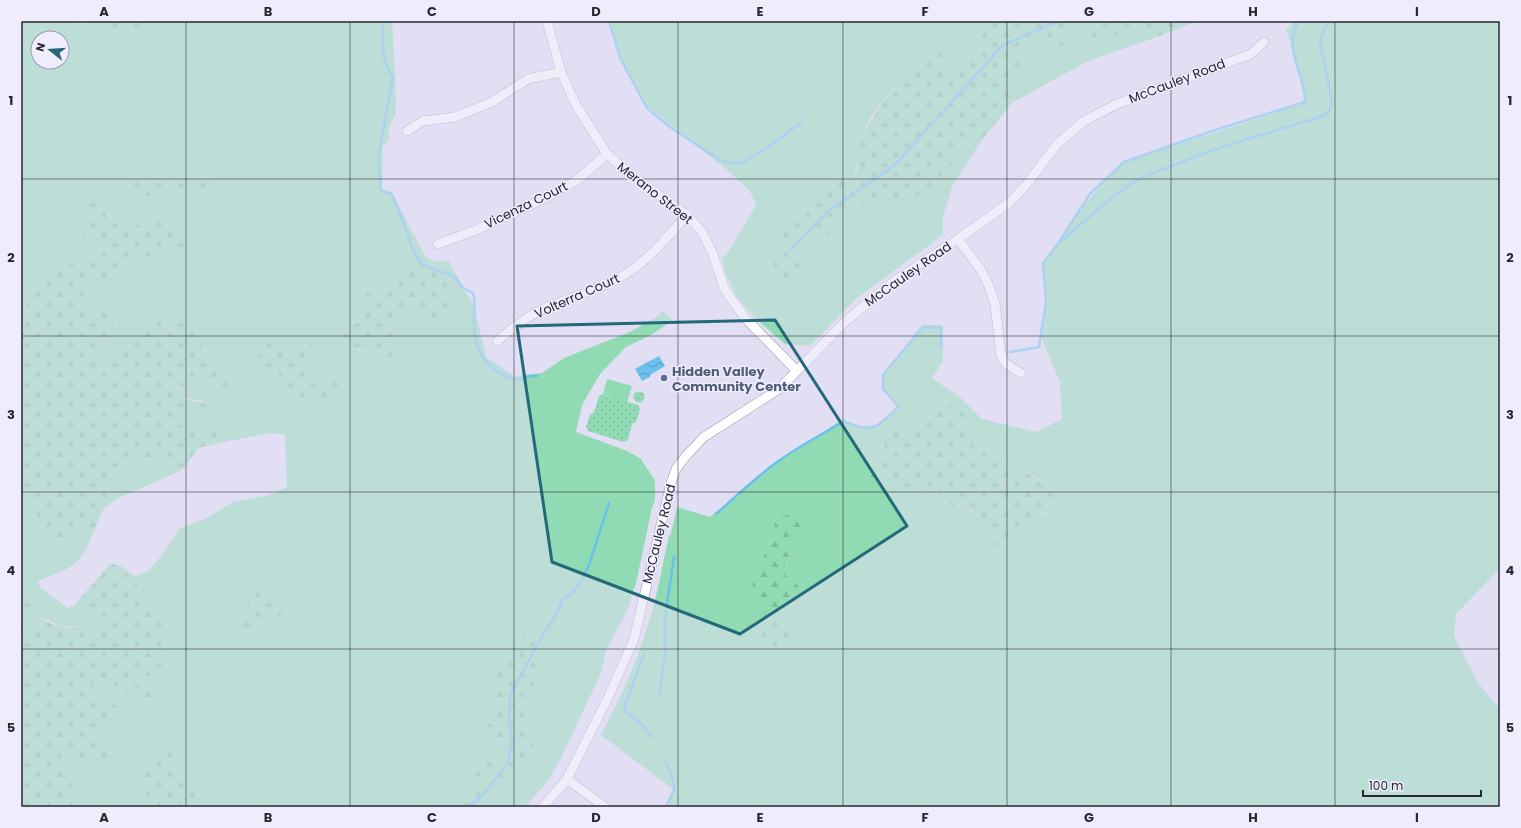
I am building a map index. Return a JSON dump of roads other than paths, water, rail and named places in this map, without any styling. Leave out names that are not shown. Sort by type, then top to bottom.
[{"type":"street","name":"Merano Street","points":[[547,21],[561,72],[576,105],[607,154],[631,175],[687,215],[702,232],[713,254],[725,290],[746,319],[797,371]]},
{"type":"street","name":"McCauley Road","points":[[543,807],[567,779],[607,700],[634,639],[665,504],[676,469],[685,457],[704,437],[779,389],[846,321],[869,300],[1010,202],[1027,184],[1057,144],[1084,121],[1117,104],[1251,54],[1264,42]]},
{"type":"street","points":[[407,131],[423,121],[455,117],[492,102],[528,79],[561,72]]},
{"type":"street","name":"Vicenza Court","points":[[438,244],[476,230],[542,199],[576,181],[607,154]]},
{"type":"street","name":"Volterra Court","points":[[498,341],[516,325],[544,309],[597,288],[624,275],[652,253],[687,215]]},
{"type":"street","points":[[958,239],[981,270],[989,286],[995,304],[1001,355],[1006,364],[1021,373]]},
{"type":"street","points":[[567,779],[605,807]]},
{"type":"water","points":[[659,356],[665,366],[642,381],[635,369]]},
{"type":"waterway","points":[[383,21],[384,58],[393,77],[379,153],[381,189],[383,192],[391,193],[399,210],[413,250],[420,262],[429,268],[453,276],[462,287],[473,293],[475,302],[474,329],[478,349],[482,357],[495,370],[515,380],[537,376]]},
{"type":"waterway","points":[[609,21],[620,58],[647,108],[670,127],[718,158],[733,163],[744,162],[761,152],[802,122]]},
{"type":"waterway","points":[[791,249],[827,212],[895,165],[1003,45],[1058,21]]},
{"type":"waterway","points":[[1010,352],[1039,347],[1046,301],[1043,263],[1057,245],[1090,194],[1124,162],[1212,131],[1305,102],[1302,81],[1293,52],[1292,42],[1294,32],[1299,21]]},
{"type":"waterway","points":[[1059,243],[1109,200],[1129,185],[1150,174],[1219,148],[1326,115],[1332,106],[1332,100],[1320,43],[1329,21]]},
{"type":"waterway","points":[[716,514],[777,462],[801,446],[843,422],[867,428],[878,425],[890,415],[898,406],[883,389],[883,375],[923,327],[941,328],[941,347]]},
{"type":"waterway","points":[[469,807],[482,796],[506,766],[513,743],[509,722],[510,695],[544,633],[556,615],[562,601],[574,591],[582,580],[589,565],[609,503]]},
{"type":"waterway","points":[[659,697],[665,653],[665,617],[674,557]]},
{"type":"waterway","points":[[644,654],[624,707],[625,710],[644,727],[651,737]]},
{"type":"waterway","points":[[665,807],[674,790],[672,777],[666,763]]},
{"type":"place","name":"Hidden Valley Community Center","points":[[664,378]]}]
